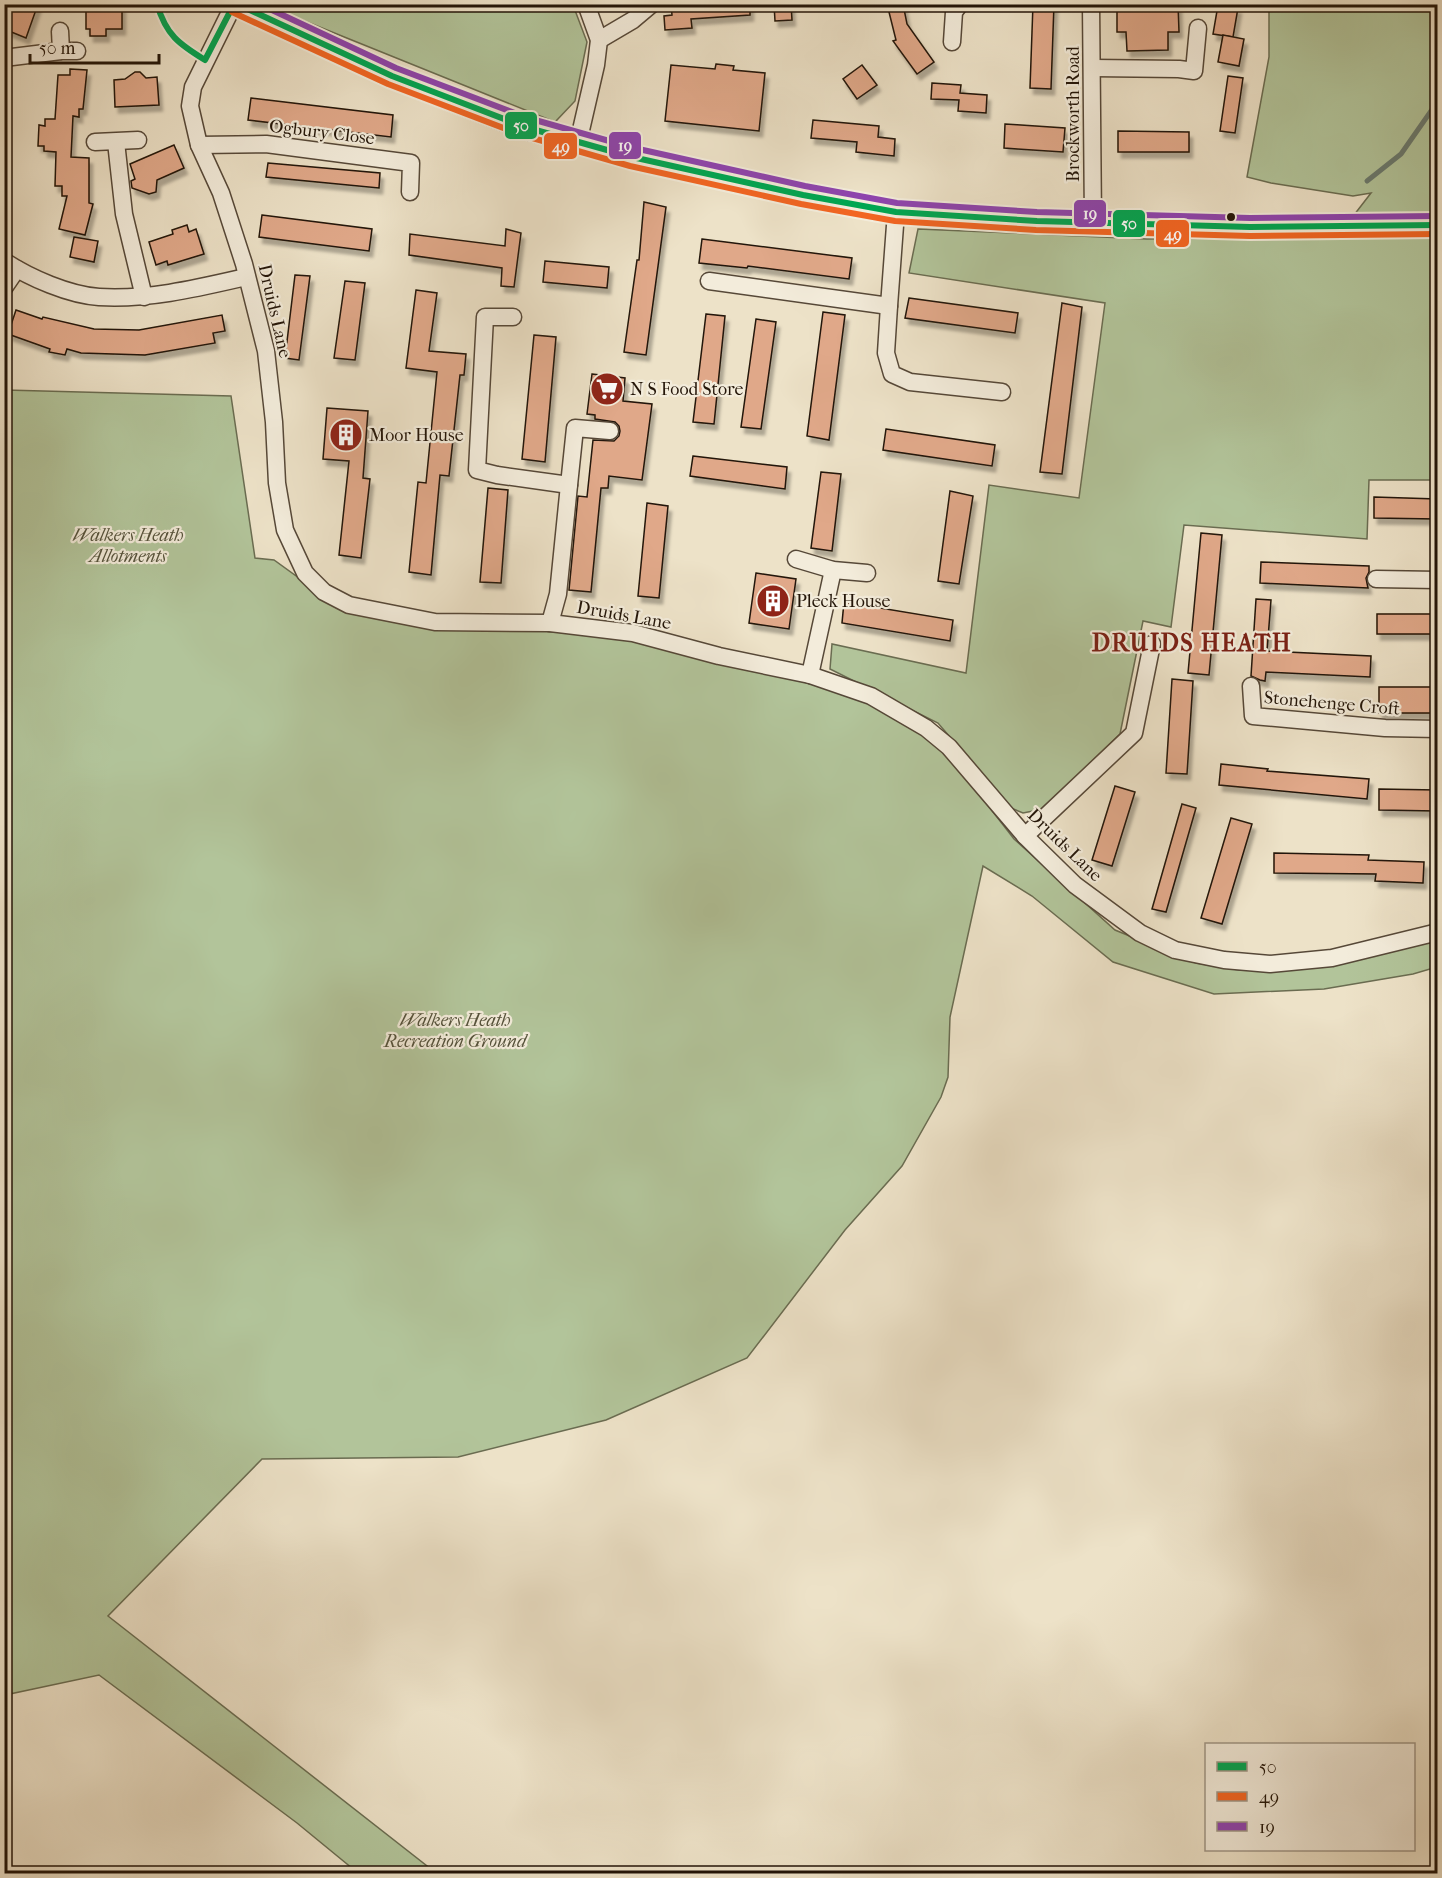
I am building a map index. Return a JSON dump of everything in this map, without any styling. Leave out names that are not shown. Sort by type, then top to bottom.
[{"type":"street","points":[[235,4],[392,76],[525,127],[692,171],[803,195],[897,212],[1037,222],[1250,227],[1437,225]]},
{"type":"street","name":"Druids Lane","points":[[235,4],[193,87],[190,106],[199,145],[221,193],[244,264],[266,351],[274,422],[277,483],[285,530],[305,573],[324,592],[349,605],[435,622],[550,623],[633,633],[719,656],[810,675],[871,696],[926,728],[949,747],[1025,836],[1075,885],[1140,933],[1175,950],[1224,960],[1270,964],[1332,958],[1437,932]]},
{"type":"street","points":[[579,142],[596,65],[599,40],[586,4]]},
{"type":"street","points":[[599,40],[633,20],[652,4]]},
{"type":"street","points":[[952,42],[954,12],[960,4]]},
{"type":"street","name":"Brockworth Road","points":[[1091,4],[1093,223]]},
{"type":"street","points":[[1093,68],[1194,71],[1198,28]]},
{"type":"street","points":[[4,58],[69,51],[60,31]]},
{"type":"street","points":[[96,142],[138,140]]},
{"type":"street","points":[[116,142],[124,214],[144,297]]},
{"type":"street","name":"Ogbury Close","points":[[199,145],[266,144],[411,163],[410,192]]},
{"type":"street","points":[[897,212],[886,353],[892,374],[910,382],[1002,392]]},
{"type":"street","points":[[4,288],[11,265],[54,286],[75,293],[100,297],[144,297],[246,277]]},
{"type":"street","points":[[709,281],[889,306]]},
{"type":"street","points":[[513,317],[485,317],[477,470],[569,485]]},
{"type":"street","points":[[550,623],[558,594],[575,428],[610,431]]},
{"type":"street","points":[[796,559],[833,570],[867,573]]},
{"type":"street","points":[[810,675],[833,570]]},
{"type":"street","points":[[1376,579],[1437,580]]},
{"type":"street","points":[[1025,836],[1134,733],[1152,644]]},
{"type":"street","name":"Stonehenge Croft","points":[[1251,686],[1253,716],[1374,728],[1437,729]]},
{"type":"green space","points":[[265,5],[573,5],[587,42],[575,101],[555,122]]},
{"type":"green space","points":[[1269,5],[1437,5],[1437,214],[1354,215],[1371,193],[1353,196],[1247,177],[1269,57]]},
{"type":"green space","points":[[918,229],[1147,239],[1437,236],[1437,480],[1369,480],[1367,539],[1184,525],[1171,627],[1143,621],[1120,734],[1043,809],[1023,813],[1011,808],[938,723],[830,669],[832,644],[966,673],[989,485],[1079,498],[1105,303],[909,273]]},
{"type":"green space","name":"Walkers Heath Recreation Ground","points":[[5,390],[231,396],[255,558],[274,560],[346,612],[630,639],[811,681],[875,706],[930,739],[966,777],[1014,839],[1115,930],[1196,963],[1239,970],[1307,968],[1437,939],[1437,967],[1413,974],[1324,989],[1214,994],[1113,962],[1032,896],[983,866],[950,1017],[948,1077],[941,1097],[902,1166],[845,1230],[747,1358],[606,1420],[458,1457],[262,1459],[108,1616],[436,1873],[358,1873],[297,1823],[99,1675],[5,1695]]},
{"type":"building","points":[[9,4],[38,4],[26,38],[4,29],[4,15]]},
{"type":"building","points":[[671,4],[750,4],[750,15],[691,19],[692,28],[665,30],[664,16],[672,15]]},
{"type":"building","points":[[774,4],[791,4],[792,20],[775,21]]},
{"type":"building","points":[[887,4],[903,4],[907,24],[934,62],[917,74],[893,41],[896,40]]},
{"type":"building","points":[[1033,4],[1054,4],[1051,89],[1030,88]]},
{"type":"building","points":[[1165,4],[1178,4],[1179,32],[1168,32],[1168,50],[1127,51],[1126,32],[1117,32],[1117,11],[1164,11]]},
{"type":"building","points":[[1218,5],[1238,8],[1233,37],[1213,34]]},
{"type":"building","points":[[86,6],[122,6],[122,29],[106,29],[106,36],[90,36],[90,29],[86,29]]},
{"type":"building","points":[[1223,35],[1244,39],[1239,66],[1218,62]]},
{"type":"building","points":[[716,64],[734,66],[733,70],[765,73],[759,131],[665,121],[671,65],[715,69]]},
{"type":"building","points":[[862,65],[877,85],[857,99],[843,79]]},
{"type":"building","points":[[70,69],[87,70],[83,109],[79,109],[79,117],[73,116],[71,157],[89,158],[89,203],[93,204],[85,235],[59,229],[67,196],[62,196],[62,186],[55,186],[56,152],[44,151],[44,146],[38,146],[39,125],[45,126],[45,119],[55,119],[58,75],[70,75]]},
{"type":"building","points":[[135,72],[140,72],[146,78],[157,77],[159,105],[115,107],[114,80],[125,79]]},
{"type":"building","points":[[1228,76],[1243,78],[1235,133],[1220,131]]},
{"type":"building","points":[[932,83],[961,85],[960,93],[987,95],[986,113],[958,111],[959,100],[931,99]]},
{"type":"building","points":[[251,98],[393,115],[391,137],[248,120]]},
{"type":"building","points":[[813,120],[879,126],[878,137],[895,139],[894,156],[856,152],[857,142],[811,138]]},
{"type":"building","points":[[1005,124],[1065,128],[1063,152],[1004,148]]},
{"type":"building","points":[[1118,131],[1189,132],[1189,152],[1118,152]]},
{"type":"building","points":[[174,145],[184,168],[157,180],[156,192],[149,194],[132,188],[131,181],[135,179],[130,164]]},
{"type":"building","points":[[268,163],[380,173],[379,188],[266,177]]},
{"type":"building","points":[[644,202],[666,207],[646,355],[624,352],[637,260],[639,260]]},
{"type":"building","points":[[262,215],[372,229],[369,251],[259,237]]},
{"type":"building","points":[[187,225],[189,232],[196,229],[204,254],[168,265],[167,261],[156,265],[149,242],[173,234],[172,230]]},
{"type":"building","points":[[506,229],[521,233],[514,287],[501,286],[502,268],[409,255],[410,234],[505,246]]},
{"type":"building","points":[[74,237],[98,241],[94,262],[70,257]]},
{"type":"building","points":[[702,239],[852,258],[849,279],[748,266],[747,268],[699,263]]},
{"type":"building","points":[[545,261],[609,267],[607,288],[543,282]]},
{"type":"building","points":[[295,275],[310,276],[299,360],[285,358]]},
{"type":"building","points":[[345,281],[365,283],[355,360],[334,358]]},
{"type":"building","points":[[416,290],[437,293],[429,351],[466,354],[464,375],[460,375],[449,476],[440,475],[431,575],[409,572],[418,482],[426,483],[437,372],[406,368]]},
{"type":"building","points":[[909,298],[1018,313],[1015,333],[905,318]]},
{"type":"building","points":[[1062,303],[1082,307],[1062,474],[1040,472]]},
{"type":"building","points":[[16,310],[42,319],[43,317],[94,329],[139,330],[222,315],[225,331],[213,333],[215,343],[145,355],[81,353],[67,349],[65,355],[49,352],[50,349],[8,334]]},
{"type":"building","points":[[823,312],[845,315],[829,440],[807,436]]},
{"type":"building","points":[[706,314],[725,316],[714,424],[693,422]]},
{"type":"building","points":[[756,319],[776,322],[761,429],[741,427]]},
{"type":"building","points":[[534,335],[556,337],[545,462],[522,459]]},
{"type":"building","points":[[592,374],[625,378],[623,401],[652,404],[642,480],[609,476],[608,488],[601,488],[591,592],[569,590],[578,496],[587,497],[593,440],[614,441],[620,431],[615,422],[595,419],[595,415],[587,414]]},
{"type":"building","points":[[327,408],[368,411],[363,478],[370,479],[361,558],[339,555],[349,461],[323,459]]},
{"type":"building","points":[[886,429],[995,445],[992,466],[883,450]]},
{"type":"building","points":[[693,456],[787,467],[785,489],[690,476]]},
{"type":"building","points":[[821,472],[841,474],[832,551],[811,548]]},
{"type":"building","points":[[488,488],[508,490],[501,583],[480,582]]},
{"type":"building","points":[[950,491],[973,496],[959,584],[938,581]]},
{"type":"building","points":[[1374,497],[1437,499],[1437,519],[1374,518]]},
{"type":"building","points":[[647,503],[668,506],[659,598],[638,596]]},
{"type":"building","points":[[1201,533],[1222,535],[1209,675],[1188,673]]},
{"type":"building","points":[[1261,562],[1369,566],[1366,578],[1368,588],[1260,583]]},
{"type":"building","name":"Pleck House","points":[[756,573],[796,579],[789,629],[749,623]]},
{"type":"building","points":[[1256,599],[1271,600],[1267,651],[1371,656],[1370,677],[1266,672],[1265,681],[1251,676]]},
{"type":"building","points":[[844,602],[953,620],[950,641],[842,623]]},
{"type":"building","points":[[1377,614],[1437,614],[1437,634],[1377,634]]},
{"type":"building","points":[[1172,679],[1193,681],[1187,774],[1166,773]]},
{"type":"building","points":[[1379,687],[1437,687],[1437,713],[1379,713]]},
{"type":"building","points":[[1221,764],[1268,769],[1267,771],[1369,779],[1367,799],[1219,785]]},
{"type":"building","points":[[1115,786],[1135,792],[1112,866],[1092,860]]},
{"type":"building","points":[[1379,789],[1437,790],[1437,811],[1379,810]]},
{"type":"building","points":[[1182,804],[1196,808],[1166,912],[1152,909]]},
{"type":"building","points":[[1231,818],[1252,824],[1222,924],[1201,918]]},
{"type":"building","points":[[1274,853],[1369,855],[1368,860],[1424,862],[1423,883],[1375,881],[1376,874],[1274,873]]},
{"type":"waterway","points":[[1367,181],[1401,154],[1438,101]]},
{"type":"transit line","name":"50","points":[[157,4],[169,31],[188,49],[205,60],[234,4]]},
{"type":"transit line","name":"50","points":[[237,4],[392,76],[525,127],[632,157],[803,195],[896,212],[1037,221],[1250,227],[1438,225]]},
{"type":"transit line","name":"19","points":[[259,4],[396,68],[528,118],[634,148],[805,186],[897,203],[1037,212],[1250,218],[1438,216]]},
{"type":"transit line","name":"49","points":[[232,12],[388,84],[522,135],[630,166],[801,204],[895,221],[1036,230],[1250,236],[1438,234]]},
{"type":"place","name":"N S Food Store","points":[[607,389]]},
{"type":"place","name":"Moor House","points":[[346,435]]},
{"type":"place","name":"Pleck House","points":[[773,601]]},
{"type":"district","name":"DRUIDS HEATH","points":[[1192,643]]},
{"type":"park label","name":"Walkers Heath Allotments","points":[[128,545]]}]
